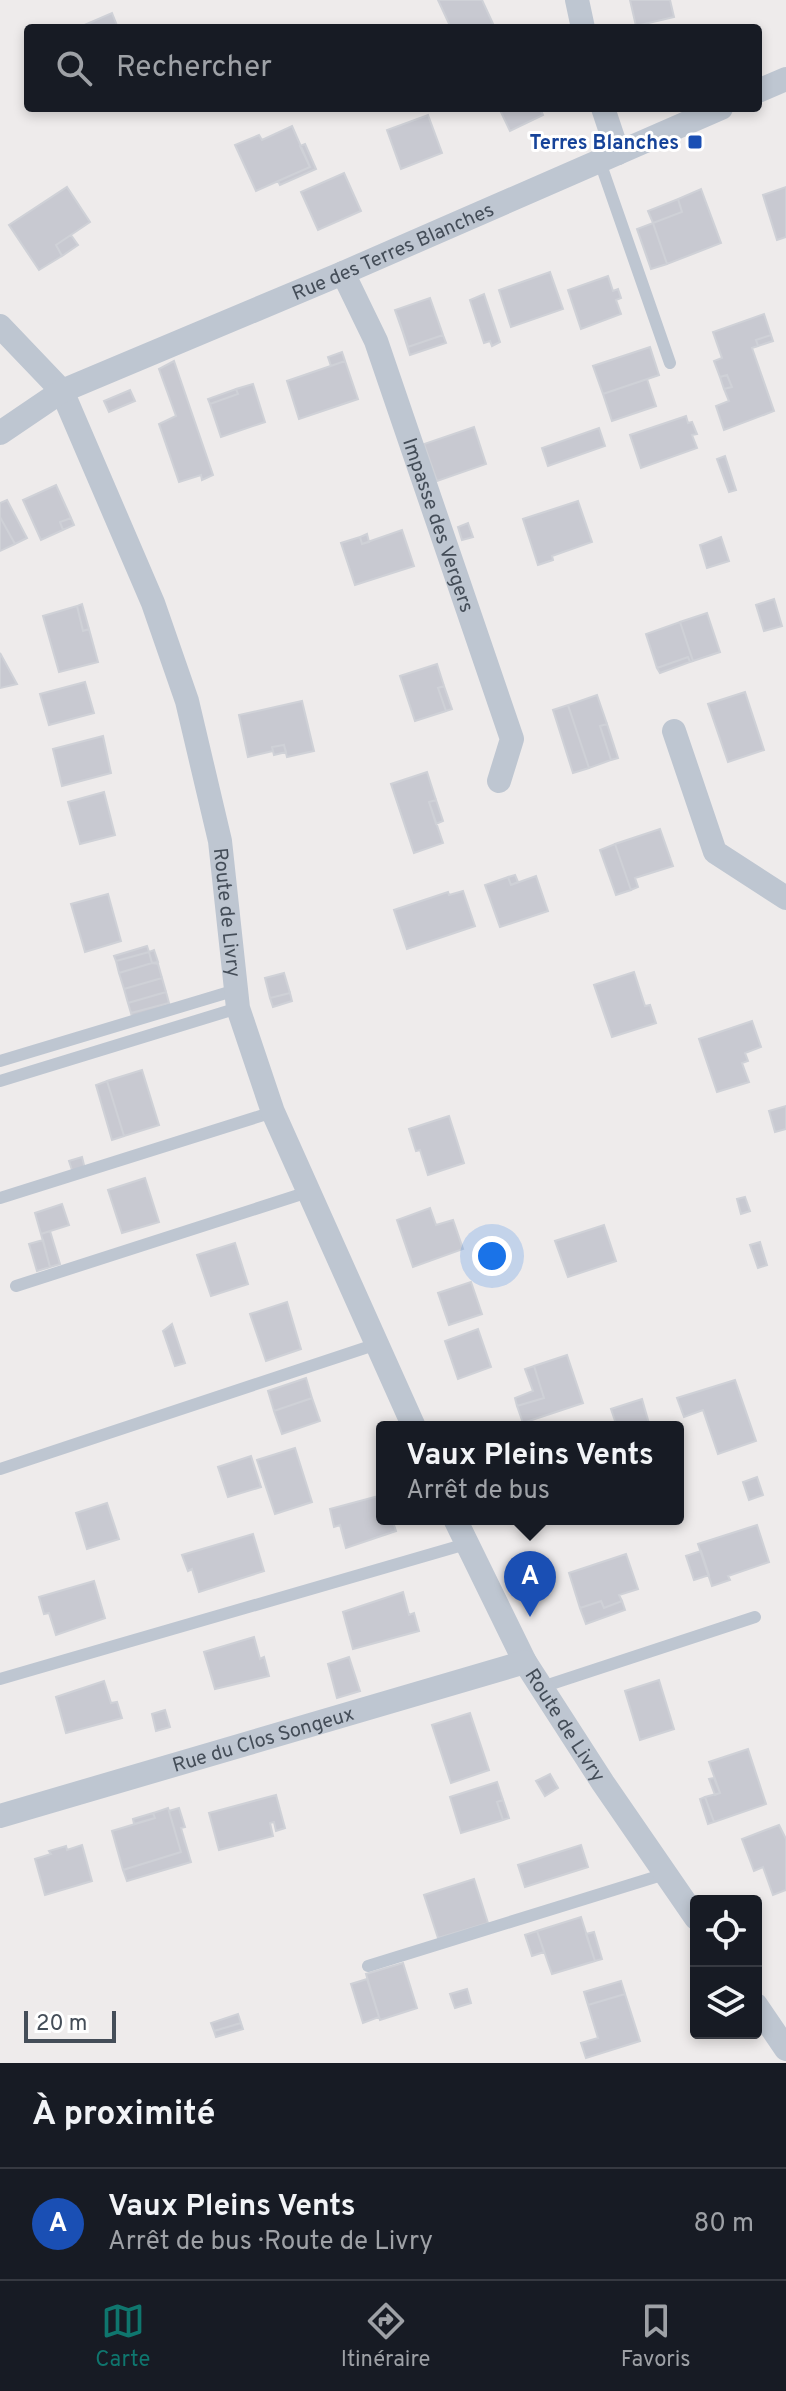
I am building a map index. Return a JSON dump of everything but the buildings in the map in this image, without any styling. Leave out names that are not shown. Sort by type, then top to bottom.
[{"type":"street","points":[[577,0],[582,24]]},
{"type":"street","points":[[762,89],[786,79]]},
{"type":"street","points":[[603,112],[609,158]]},
{"type":"street","name":"Rue des Terres Blanches","points":[[0,433],[62,391],[712,112]]},
{"type":"street","name":"Impasse des Vergers","points":[[343,273],[376,341],[512,739],[499,781]]},
{"type":"street","points":[[0,326],[62,391]]},
{"type":"street","name":"Route de Livry","points":[[62,391],[153,603],[187,701],[220,841],[237,999],[273,1112],[411,1421]]},
{"type":"street","points":[[674,731],[715,852],[786,898]]},
{"type":"street","name":"Route de Livry","points":[[458,1525],[525,1662],[690,1909]]},
{"type":"street","name":"Rue du Clos Songeux","points":[[0,1816],[525,1662]]},
{"type":"street","points":[[762,2014],[786,2049]]},
{"type":"street","points":[[779,2063],[786,2059]]},
{"type":"lane","points":[[609,158],[670,363]]},
{"type":"lane","points":[[0,1061],[237,999]]},
{"type":"lane","points":[[0,1081],[237,999]]},
{"type":"lane","points":[[0,1198],[273,1112]]},
{"type":"lane","points":[[16,1286],[308,1192]]},
{"type":"lane","points":[[0,1469],[377,1344]]},
{"type":"lane","points":[[0,1679],[466,1544]]},
{"type":"lane","points":[[542,1687],[755,1617]]},
{"type":"lane","points":[[368,1966],[665,1874]]},
{"type":"place","name":"Terres Blanches","points":[[695,142]]},
{"type":"place","name":"Vaux Pleins Vents","points":[[530,1617]]}]
